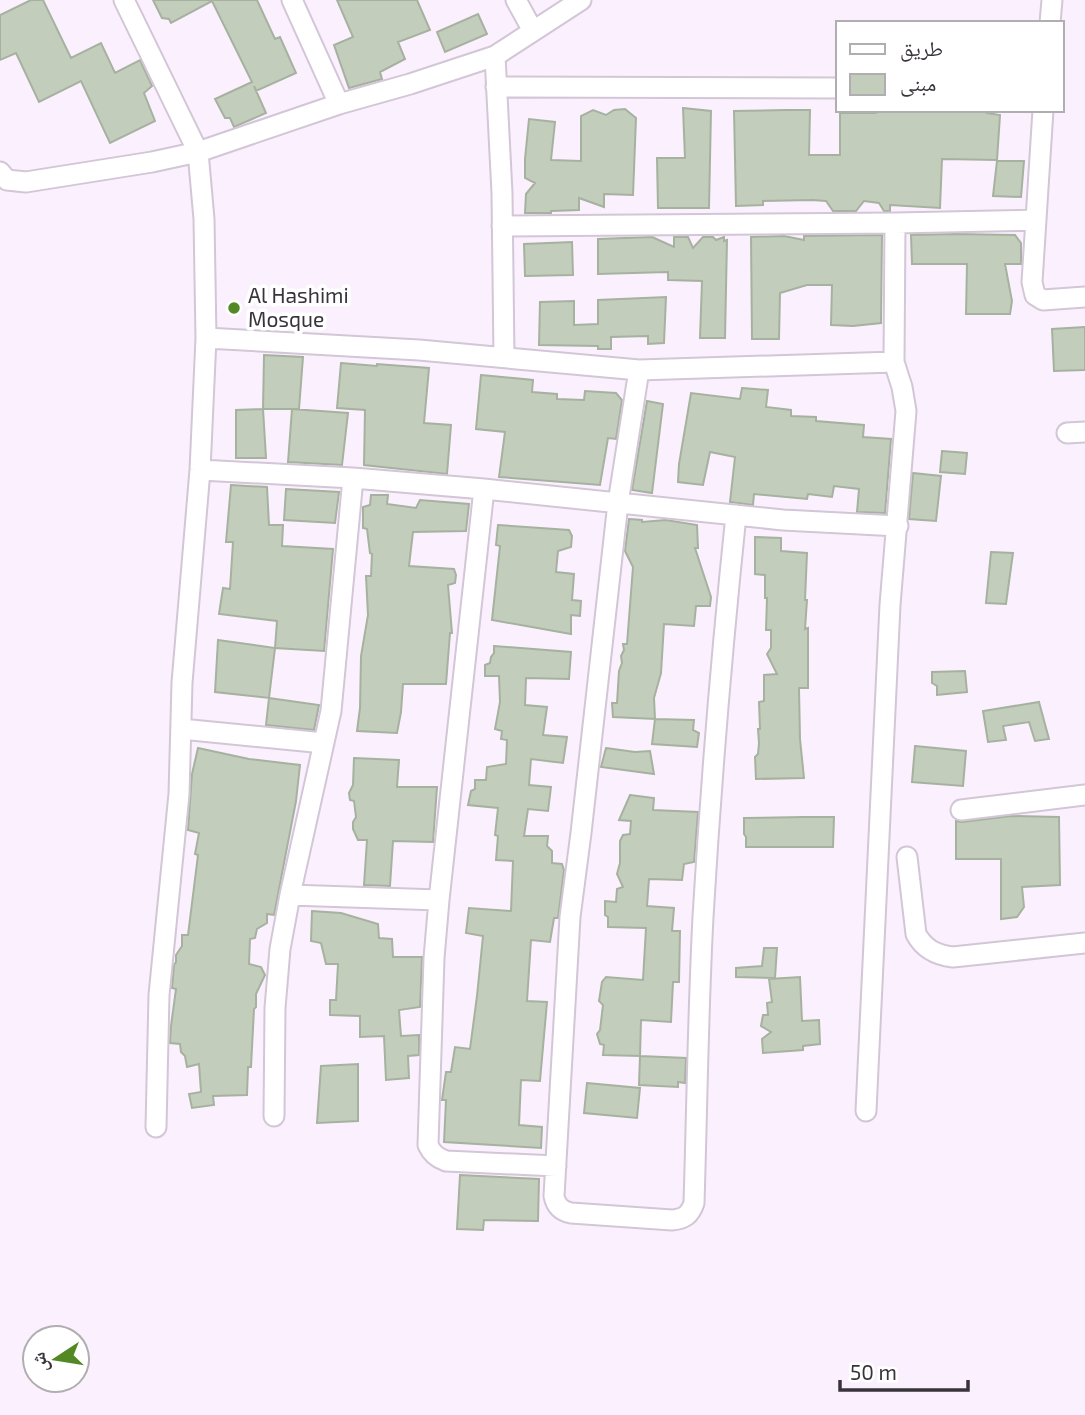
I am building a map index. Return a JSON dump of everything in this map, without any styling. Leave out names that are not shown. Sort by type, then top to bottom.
[{"type":"street","points":[[124,0],[198,152],[204,219],[206,338],[200,470],[182,683],[179,794],[159,995],[156,1127]]},
{"type":"street","points":[[292,0],[339,104]]},
{"type":"street","points":[[516,0],[533,31]]},
{"type":"street","points":[[0,172],[7,180],[26,182],[198,152],[339,104],[495,56],[581,0]]},
{"type":"street","points":[[1050,21],[1052,0]]},
{"type":"street","points":[[495,56],[502,193],[504,357]]},
{"type":"street","points":[[496,87],[836,88]]},
{"type":"street","points":[[1043,112],[1032,282],[1035,295],[1043,300],[1085,297]]},
{"type":"street","points":[[502,226],[895,223],[1036,219]]},
{"type":"street","points":[[866,1111],[890,605],[906,411],[894,362],[895,223]]},
{"type":"street","points":[[206,338],[419,350],[639,370],[894,362]]},
{"type":"street","points":[[639,370],[618,502],[570,917],[554,1196],[559,1208],[564,1212],[680,1220],[687,1216],[694,1203],[703,920],[722,650],[736,515]]},
{"type":"street","points":[[200,470],[353,478],[783,520],[898,526]]},
{"type":"street","points":[[274,1116],[275,1008],[280,949],[331,711],[353,478]]},
{"type":"street","points":[[484,489],[439,900],[433,982],[428,1145],[432,1153],[446,1161],[556,1166]]},
{"type":"street","points":[[181,729],[324,743]]},
{"type":"street","points":[[961,810],[1085,794]]},
{"type":"street","points":[[907,858],[916,933],[921,943],[939,955],[953,957],[1085,943]]},
{"type":"street","points":[[290,895],[439,900]]},
{"type":"building","points":[[31,0],[43,0],[71,58],[101,43],[115,73],[140,60],[152,86],[144,93],[155,121],[110,143],[81,81],[39,102],[16,53],[0,60],[0,15]]},
{"type":"building","points":[[153,0],[257,0],[275,39],[280,37],[296,73],[256,91],[266,113],[234,127],[230,118],[225,118],[215,99],[252,82],[212,1],[171,23],[169,19],[162,18]]},
{"type":"building","points":[[337,0],[417,0],[430,30],[398,42],[405,59],[380,72],[382,79],[349,88],[334,45],[353,37]]},
{"type":"building","points":[[478,14],[487,34],[445,52],[437,32]]},
{"type":"building","points":[[683,108],[711,111],[709,208],[658,208],[657,158],[685,158]]},
{"type":"building","points":[[625,109],[636,118],[633,195],[604,194],[604,207],[579,198],[579,210],[525,213],[526,194],[535,183],[525,178],[529,119],[555,122],[551,160],[581,161],[581,116],[593,110],[606,115],[614,110]]},
{"type":"building","points":[[810,110],[809,155],[840,155],[840,113],[985,112],[1000,115],[997,160],[942,159],[940,208],[890,205],[890,211],[884,211],[879,203],[864,201],[856,211],[833,211],[826,201],[812,200],[763,201],[763,205],[736,206],[734,111]]},
{"type":"building","points":[[997,161],[1024,161],[1021,197],[993,196]]},
{"type":"building","points":[[882,235],[881,323],[831,325],[832,285],[807,285],[780,293],[779,339],[752,339],[751,237],[784,236],[804,240],[804,236]]},
{"type":"building","points":[[911,235],[1015,235],[1021,243],[1021,264],[1005,264],[1012,301],[1010,314],[966,314],[967,264],[912,264]]},
{"type":"building","points":[[652,237],[674,247],[674,237],[688,237],[693,248],[703,237],[713,237],[716,240],[724,237],[724,241],[727,240],[725,338],[700,338],[702,281],[668,280],[668,272],[598,274],[598,239]]},
{"type":"building","points":[[572,242],[573,275],[525,276],[524,244]]},
{"type":"building","points":[[666,297],[664,343],[648,344],[648,336],[611,337],[611,349],[598,349],[598,346],[539,345],[540,302],[574,301],[574,325],[598,324],[598,300]]},
{"type":"building","points":[[1085,327],[1085,370],[1054,371],[1052,329]]},
{"type":"building","points":[[264,355],[303,357],[299,409],[263,409]]},
{"type":"building","points":[[341,363],[429,368],[424,423],[451,425],[447,474],[364,465],[365,410],[337,408]]},
{"type":"building","points":[[481,375],[533,380],[532,392],[557,394],[557,399],[584,400],[585,391],[616,393],[622,400],[616,439],[608,438],[600,485],[499,477],[505,432],[476,429]]},
{"type":"building","points":[[742,388],[768,390],[766,407],[791,410],[791,416],[864,425],[863,437],[891,439],[885,513],[857,512],[859,489],[834,486],[832,497],[808,494],[807,499],[754,494],[753,505],[730,502],[735,457],[710,452],[703,485],[678,482],[691,393],[740,399]]},
{"type":"building","points":[[647,401],[663,404],[652,493],[632,490]]},
{"type":"building","points":[[263,409],[266,458],[236,458],[236,410]]},
{"type":"building","points":[[292,409],[348,413],[342,465],[288,462]]},
{"type":"building","points":[[942,451],[967,453],[965,474],[940,472]]},
{"type":"building","points":[[913,473],[941,476],[936,521],[909,519]]},
{"type":"building","points":[[231,485],[267,487],[269,525],[283,525],[282,546],[333,549],[324,651],[275,648],[277,621],[219,614],[223,588],[230,589],[233,542],[226,542]]},
{"type":"building","points":[[286,489],[339,492],[335,523],[284,520]]},
{"type":"building","points":[[371,495],[388,495],[387,504],[416,508],[420,500],[469,504],[466,531],[413,532],[409,566],[454,569],[455,583],[448,585],[452,633],[446,684],[403,684],[397,733],[357,731],[361,656],[368,615],[366,576],[371,576],[372,554],[367,529],[363,528],[363,507],[370,505]]},
{"type":"building","points":[[629,519],[642,522],[666,520],[697,525],[698,548],[695,548],[711,597],[710,606],[696,606],[694,626],[664,624],[661,673],[654,698],[655,719],[613,717],[612,703],[617,703],[623,644],[627,644],[633,567],[625,551]]},
{"type":"building","points":[[498,525],[569,530],[572,536],[571,547],[558,551],[556,572],[574,574],[572,600],[581,601],[580,616],[571,615],[571,634],[492,620],[500,546],[496,545]]},
{"type":"building","points":[[755,537],[781,538],[781,551],[807,553],[805,629],[808,628],[808,688],[799,688],[804,778],[756,779],[759,702],[764,701],[764,675],[777,674],[767,654],[771,648],[771,630],[766,630],[765,575],[755,574]]},
{"type":"building","points":[[991,552],[1013,553],[1006,604],[986,603]]},
{"type":"building","points":[[218,640],[275,648],[269,698],[215,692]]},
{"type":"building","points":[[494,646],[571,652],[569,679],[526,678],[525,705],[547,707],[543,735],[567,737],[563,763],[531,759],[529,785],[551,787],[548,811],[528,809],[524,836],[548,836],[547,846],[552,851],[552,863],[562,864],[564,870],[558,918],[554,918],[550,942],[531,940],[527,1001],[547,1002],[540,1081],[521,1080],[519,1125],[542,1127],[541,1148],[444,1142],[446,1100],[442,1100],[446,1072],[451,1072],[455,1047],[470,1049],[477,996],[483,936],[466,933],[469,908],[511,911],[513,861],[496,860],[498,808],[468,805],[471,791],[475,789],[475,780],[486,780],[487,767],[506,764],[507,740],[501,739],[502,731],[495,729],[500,702],[499,676],[485,676],[485,665],[490,663]]},
{"type":"building","points":[[965,671],[967,692],[937,695],[937,686],[932,683],[932,672]]},
{"type":"building","points":[[269,698],[319,705],[314,730],[266,725]]},
{"type":"building","points":[[1039,702],[1049,739],[1035,741],[1029,722],[1003,726],[1006,740],[988,742],[983,711]]},
{"type":"building","points":[[655,719],[694,720],[693,730],[699,733],[697,747],[652,744]]},
{"type":"building","points":[[915,746],[966,751],[963,786],[912,782]]},
{"type":"building","points":[[198,748],[249,759],[300,765],[296,801],[274,915],[267,914],[267,923],[257,929],[255,938],[250,939],[249,964],[261,967],[265,975],[256,994],[247,1095],[213,1096],[214,1105],[192,1108],[189,1094],[201,1092],[199,1064],[187,1067],[180,1044],[170,1043],[176,989],[172,988],[174,965],[182,946],[182,935],[188,935],[198,855],[195,854],[199,833],[188,830],[192,774]]},
{"type":"building","points":[[606,748],[650,751],[654,774],[601,767]]},
{"type":"building","points":[[354,758],[399,760],[397,787],[437,787],[433,842],[393,841],[390,886],[364,885],[367,840],[358,840],[353,829],[356,817],[354,801],[350,800],[349,793],[353,785]]},
{"type":"building","points":[[630,795],[654,798],[653,810],[698,812],[694,862],[684,864],[682,880],[649,879],[647,906],[674,908],[672,931],[680,931],[679,982],[673,982],[671,1022],[641,1020],[640,1056],[603,1055],[604,1045],[600,1044],[597,1034],[600,1030],[603,1005],[599,1001],[602,982],[606,977],[643,980],[646,928],[608,927],[608,917],[605,915],[605,901],[616,902],[617,889],[623,887],[617,874],[620,841],[623,835],[630,834],[631,821],[619,820]]},
{"type":"building","points":[[1011,816],[1059,817],[1060,885],[1022,887],[1024,907],[1017,917],[1001,919],[1001,859],[956,859],[956,821]]},
{"type":"building","points":[[834,817],[833,847],[746,847],[744,818]]},
{"type":"building","points":[[312,911],[341,913],[378,924],[379,938],[392,939],[393,957],[422,957],[420,1007],[399,1010],[401,1036],[419,1035],[419,1055],[408,1056],[409,1078],[386,1080],[384,1036],[360,1037],[360,1016],[330,1015],[330,1000],[336,1000],[338,964],[326,964],[321,943],[311,941]]},
{"type":"building","points":[[764,948],[777,948],[775,978],[736,977],[736,968],[762,966]]},
{"type":"building","points":[[800,977],[802,1021],[819,1020],[820,1044],[803,1046],[803,1050],[763,1053],[762,1039],[771,1032],[761,1026],[763,1015],[768,1015],[767,1003],[772,1002],[769,979]]},
{"type":"building","points":[[640,1056],[686,1058],[685,1083],[678,1082],[678,1087],[639,1085]]},
{"type":"building","points":[[358,1064],[358,1121],[317,1123],[321,1066]]},
{"type":"building","points":[[587,1083],[640,1088],[637,1118],[584,1113]]},
{"type":"building","points":[[460,1175],[539,1179],[538,1221],[484,1220],[483,1230],[457,1229]]},
{"type":"place","name":"Al Hashimi Mosque","points":[[234,308]]}]
